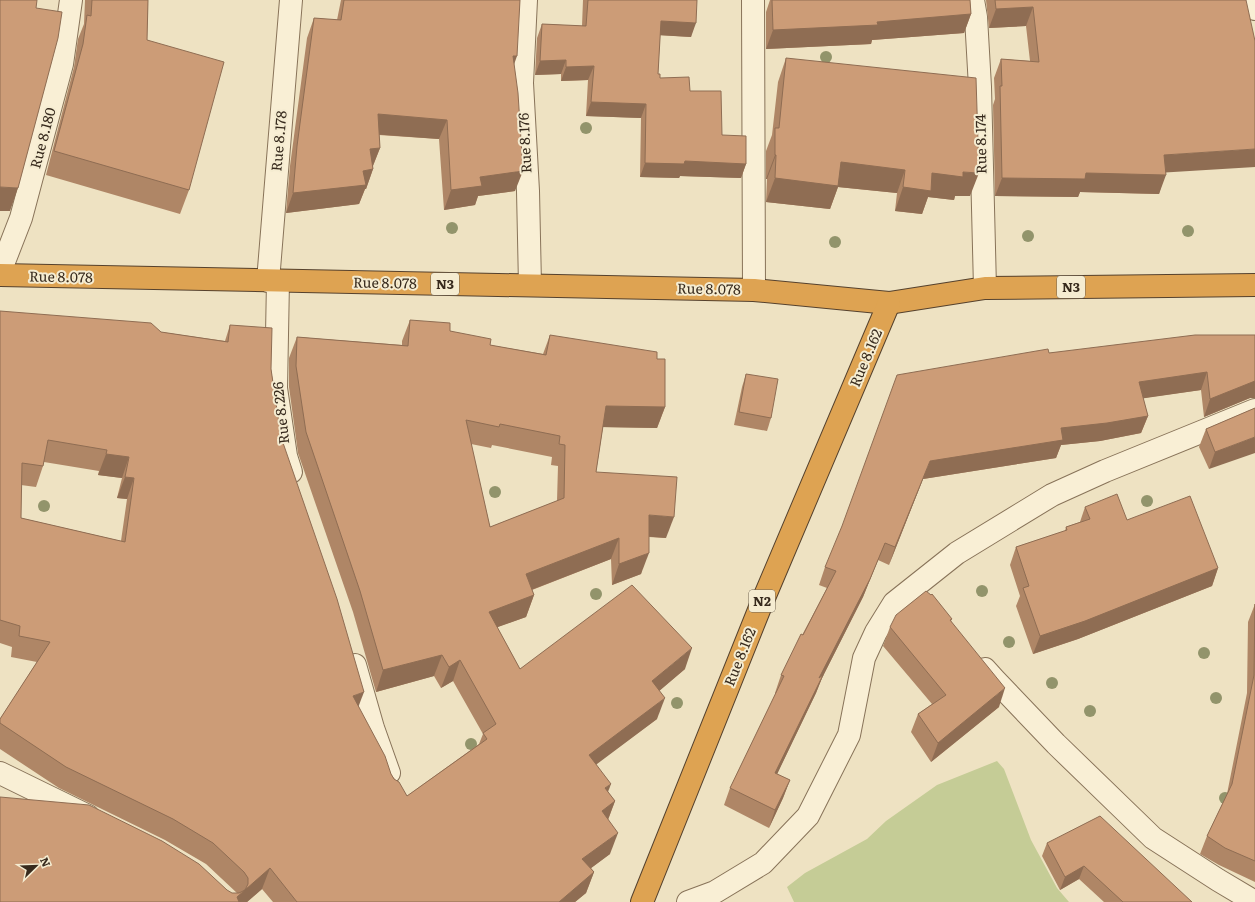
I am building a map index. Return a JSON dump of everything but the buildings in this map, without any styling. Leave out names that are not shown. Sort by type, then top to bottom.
[{"type":"highway","name":"Rue 8.078","points":[[0,275],[754,290],[889,303]]},
{"type":"highway","name":"N3","points":[[889,303],[984,288],[1255,285]]},
{"type":"highway","name":"Rue 8.162","points":[[642,902],[761,605],[889,303]]},
{"type":"street","name":"Rue 8.180","points":[[0,272],[21,218],[60,72],[71,0]]},
{"type":"street","name":"Rue 8.178","points":[[273,281],[291,0]]},
{"type":"street","name":"Rue 8.176","points":[[526,0],[522,83],[530,286]]},
{"type":"street","points":[[753,0],[754,290]]},
{"type":"street","name":"Rue 8.174","points":[[973,0],[976,17],[980,87],[984,288]]},
{"type":"street","points":[[1251,0],[1255,9]]},
{"type":"street","name":"Rue 8.226","points":[[273,281],[276,388],[286,456],[298,494]]},
{"type":"street","points":[[688,902],[715,892],[763,863],[808,816],[849,735],[864,658],[876,632],[894,603],[957,552],[1052,495],[1105,471],[1255,410]]},
{"type":"street","points":[[918,583],[932,601]]},
{"type":"street","points":[[349,645],[373,728],[395,791]]},
{"type":"street","points":[[975,655],[994,679],[1056,744],[1153,838],[1255,902]]},
{"type":"street","points":[[0,773],[104,824]]},
{"type":"green space","points":[[997,761],[1004,769],[1031,840],[1057,888],[1069,902],[794,902],[787,887],[805,873],[867,839],[886,821],[937,785]]}]
